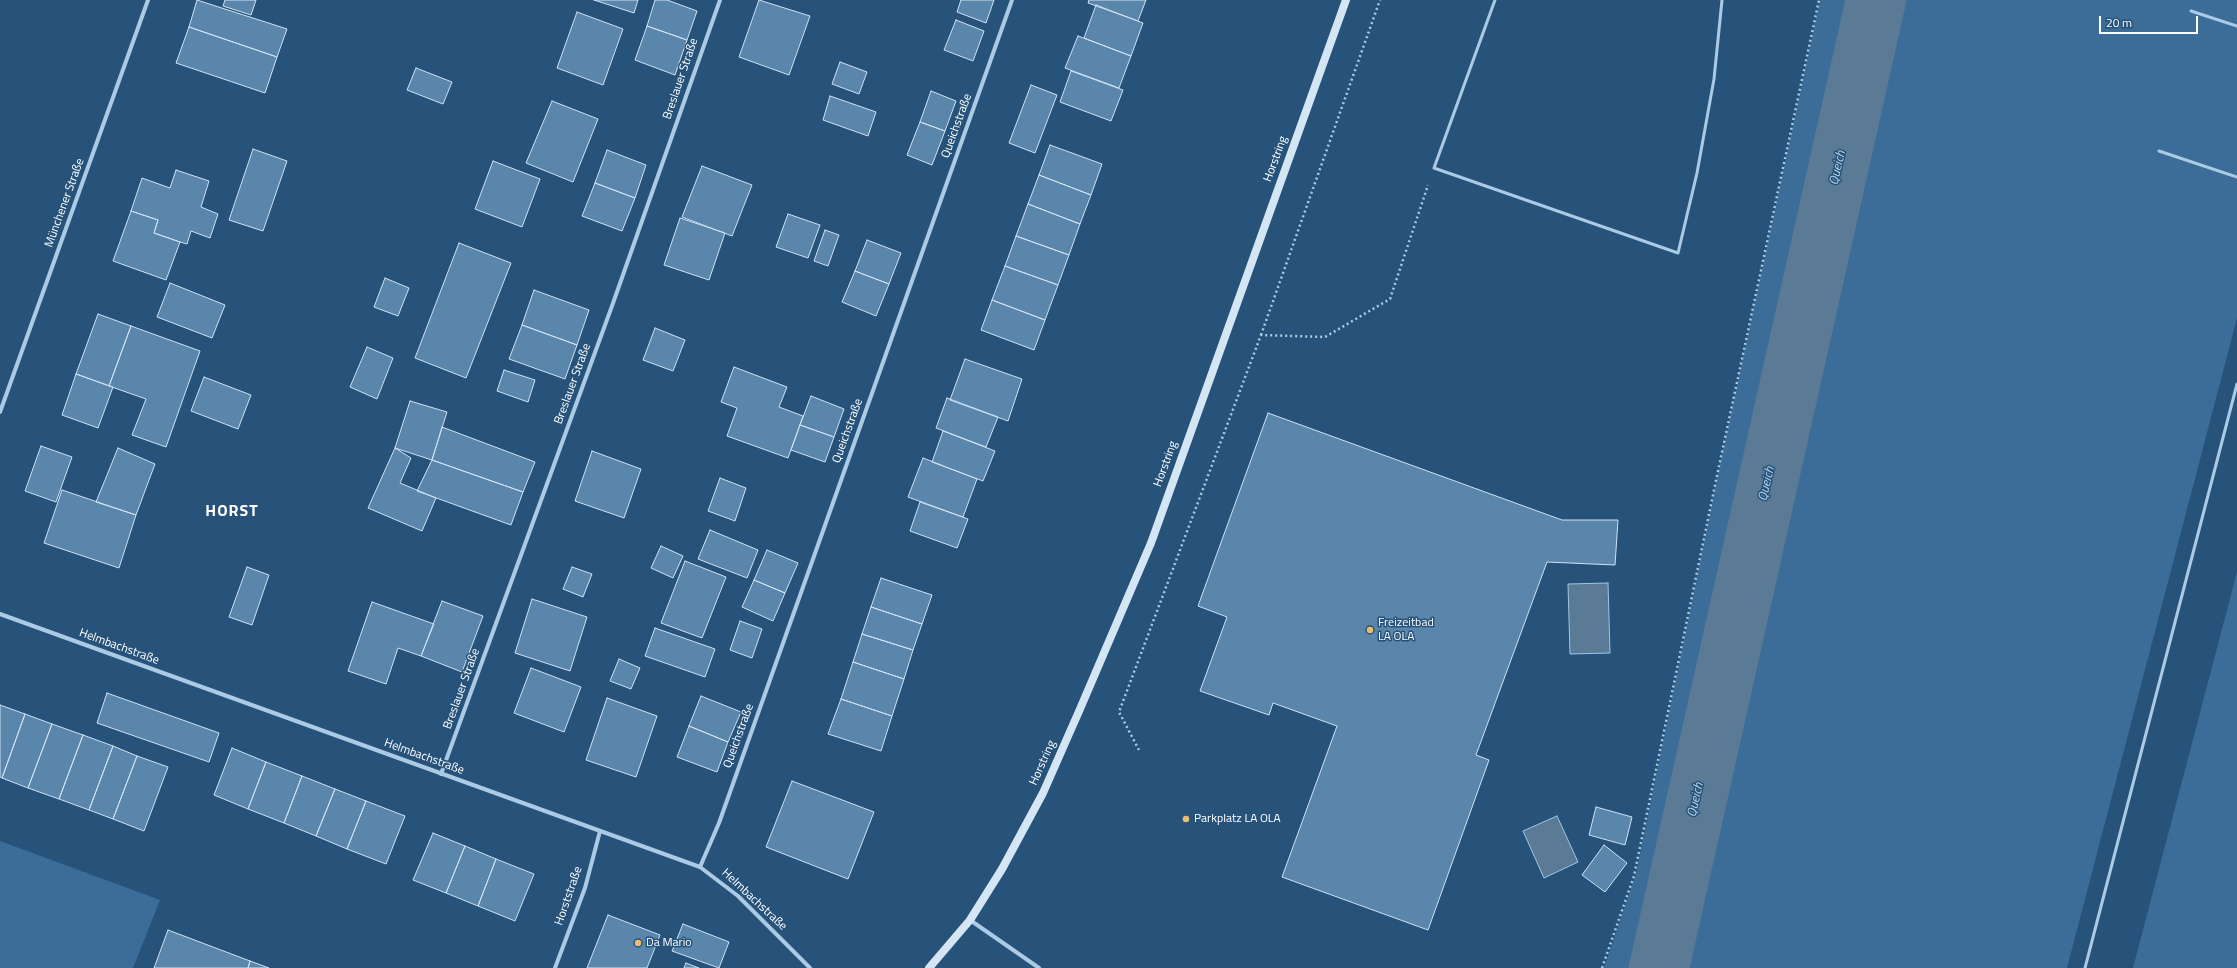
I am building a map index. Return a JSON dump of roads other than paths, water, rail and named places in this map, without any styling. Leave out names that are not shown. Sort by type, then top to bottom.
[{"type":"street","name":"Münchener Straße","points":[[0,412],[148,0]]},
{"type":"street","name":"Breslauer Straße","points":[[441,774],[604,328],[720,0]]},
{"type":"street","name":"Queichstraße","points":[[700,867],[724,808],[1012,0]]},
{"type":"street","name":"Horstring","points":[[970,920],[1002,869],[1043,793],[1151,543],[1346,0]]},
{"type":"street","name":"Helmbachstraße","points":[[0,614],[700,867],[738,896],[810,968]]},
{"type":"street","name":"Horststraße","points":[[555,968],[585,888],[600,831]]},
{"type":"street","points":[[929,968],[970,920],[1039,968]]},
{"type":"lane","points":[[1495,0],[1434,168],[1678,254],[1697,173],[1712,86],[1722,0]]},
{"type":"lane","points":[[2191,11],[2237,26]]},
{"type":"lane","points":[[2159,151],[2237,177]]},
{"type":"lane","points":[[2085,968],[2237,384]]},
{"type":"waterway","name":"Queich","points":[[1659,968],[1876,0]]},
{"type":"place","name":"Freizeitbad LA OLA","points":[[1370,630]]},
{"type":"place","name":"Parkplatz LA OLA","points":[[1186,819]]},
{"type":"place","name":"Da Mario","points":[[638,943]]},
{"type":"district","name":"HORST","points":[[232,512]]}]
